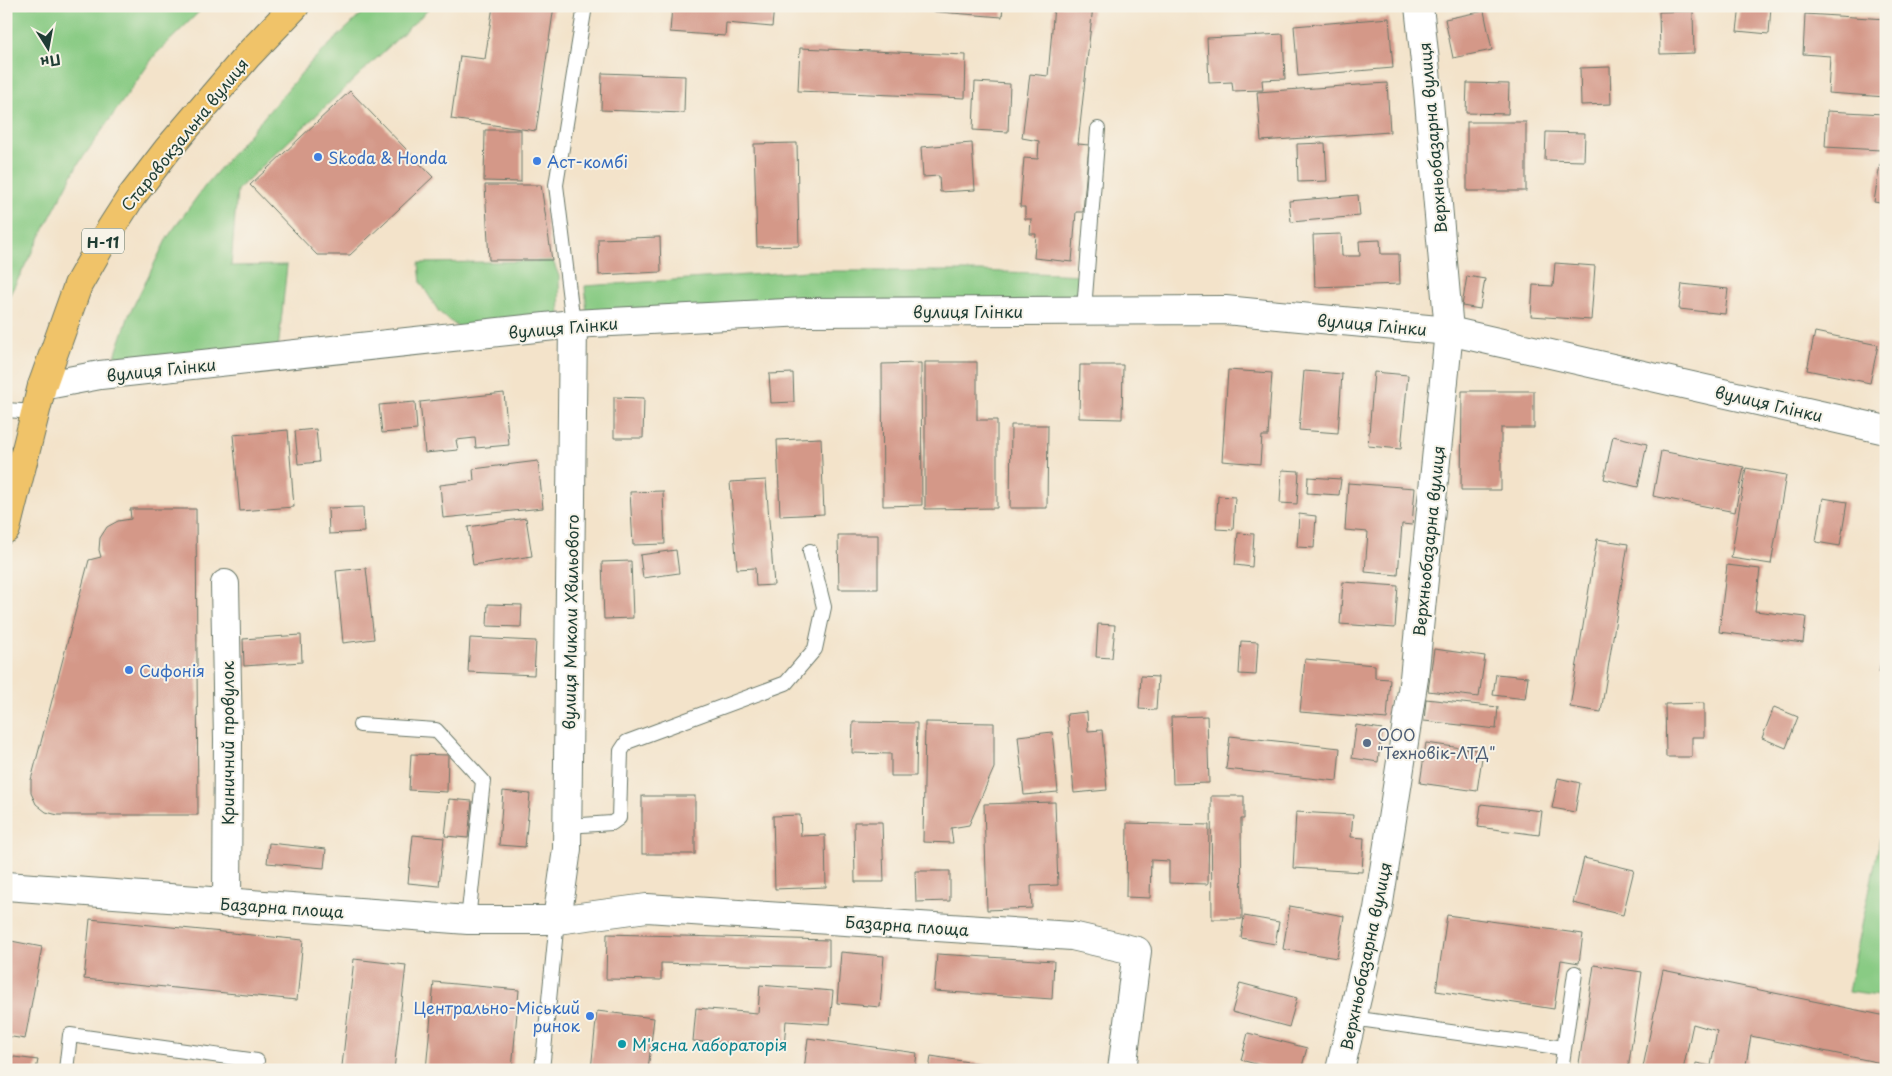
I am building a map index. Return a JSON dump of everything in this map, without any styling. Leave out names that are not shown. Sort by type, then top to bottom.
[{"type":"main road","name":"Старовокзальна вулиця","points":[[6,529],[42,386],[78,285],[131,197],[168,149],[248,55],[295,6]]},
{"type":"street","name":"Верхньобазарна вулиця","points":[[1340,1070],[1378,909],[1414,678],[1449,331],[1419,6]]},
{"type":"street","name":"вулиця Глінки","points":[[42,386],[100,375],[573,324],[806,312],[1225,310],[1449,331],[1886,430]]},
{"type":"street","name":"вулиця Миколи Хвильового","points":[[557,920],[567,849],[573,324]]},
{"type":"street","name":"Криничний провулок","points":[[226,584],[228,739],[227,903]]},
{"type":"street","name":"Базарна площа","points":[[6,886],[468,920],[557,920],[647,908],[1072,936],[1137,952],[1122,1070]]},
{"type":"lane","points":[[573,324],[556,184],[585,6]]},
{"type":"lane","points":[[1084,310],[1098,129]]},
{"type":"lane","points":[[6,410],[35,412]]},
{"type":"lane","points":[[567,826],[612,823],[619,818],[621,751],[628,742],[786,683],[815,648],[824,607],[810,551]]},
{"type":"lane","points":[[360,726],[436,730],[483,781],[468,920]]},
{"type":"lane","points":[[542,1070],[557,920]]},
{"type":"lane","points":[[1561,1070],[1575,974]]},
{"type":"lane","points":[[1352,1018],[1564,1048]]},
{"type":"lane","points":[[66,1070],[70,1035],[256,1061]]},
{"type":"green space","points":[[6,6],[205,6],[155,55],[77,166],[6,302]]},
{"type":"green space","points":[[370,6],[432,6],[237,190],[231,266],[287,265],[278,350],[111,368],[129,315],[167,238],[205,186],[311,62]]},
{"type":"green space","points":[[553,261],[559,276],[560,321],[464,332],[439,312],[421,283],[419,263]]},
{"type":"green space","points":[[807,271],[979,271],[1086,275],[1084,300],[587,316],[585,286]]},
{"type":"green space","points":[[1886,811],[1886,997],[1848,992]]},
{"type":"building","points":[[493,6],[554,6],[536,131],[451,119],[460,56],[485,59]]},
{"type":"building","points":[[672,6],[774,6],[772,27],[726,23],[725,36],[670,32]]},
{"type":"building","points":[[889,6],[1003,6],[1002,17],[889,8]]},
{"type":"building","points":[[1054,6],[1093,6],[1078,144],[1089,145],[1083,212],[1076,212],[1072,262],[1034,258],[1036,234],[1030,234],[1031,219],[1025,219],[1025,207],[1020,207],[1024,158],[1038,159],[1039,141],[1022,138],[1030,74],[1048,76]]},
{"type":"building","points":[[1740,6],[1771,6],[1769,34],[1737,31]]},
{"type":"building","points":[[1484,11],[1492,50],[1453,58],[1445,19]]},
{"type":"building","points":[[1693,11],[1694,53],[1660,54],[1659,12]]},
{"type":"building","points":[[1805,14],[1886,19],[1886,97],[1828,93],[1830,56],[1803,54]]},
{"type":"building","points":[[1389,18],[1393,68],[1298,76],[1294,26]]},
{"type":"building","points":[[1283,34],[1285,79],[1262,80],[1263,90],[1233,91],[1232,82],[1209,83],[1207,38]]},
{"type":"building","points":[[800,48],[966,55],[965,98],[798,91]]},
{"type":"building","points":[[1610,67],[1611,104],[1581,105],[1580,68]]},
{"type":"building","points":[[602,73],[685,76],[684,113],[601,110]]},
{"type":"building","points":[[975,82],[1010,84],[1008,132],[973,130]]},
{"type":"building","points":[[1387,83],[1390,132],[1261,141],[1257,92]]},
{"type":"building","points":[[1467,83],[1509,84],[1508,114],[1466,113]]},
{"type":"building","points":[[350,91],[433,177],[350,255],[317,255],[250,185]]},
{"type":"building","points":[[1827,111],[1884,114],[1881,150],[1825,147]]},
{"type":"building","points":[[1467,122],[1526,122],[1526,191],[1467,191]]},
{"type":"building","points":[[485,130],[521,130],[521,182],[484,181]]},
{"type":"building","points":[[1546,132],[1585,133],[1584,161],[1545,160]]},
{"type":"building","points":[[797,143],[799,246],[757,247],[754,144]]},
{"type":"building","points":[[972,143],[975,190],[940,192],[939,176],[923,177],[921,147]]},
{"type":"building","points":[[1325,143],[1327,181],[1298,182],[1297,144]]},
{"type":"building","points":[[1880,164],[1886,165],[1886,204],[1874,202]]},
{"type":"building","points":[[485,185],[541,185],[552,260],[489,260]]},
{"type":"building","points":[[1358,195],[1360,216],[1291,222],[1289,201]]},
{"type":"building","points":[[1341,234],[1342,256],[1360,256],[1359,241],[1380,240],[1381,254],[1399,254],[1400,284],[1315,287],[1313,235]]},
{"type":"building","points":[[660,237],[661,272],[599,275],[598,239]]},
{"type":"building","points":[[1555,263],[1595,266],[1591,320],[1531,316],[1533,285],[1553,286]]},
{"type":"building","points":[[1467,276],[1485,279],[1480,309],[1462,306]]},
{"type":"building","points":[[1682,284],[1728,289],[1725,314],[1679,309]]},
{"type":"building","points":[[1815,332],[1878,345],[1870,383],[1807,370]]},
{"type":"building","points":[[925,362],[977,362],[977,420],[997,420],[997,508],[925,509]]},
{"type":"building","points":[[921,363],[922,505],[883,506],[882,364]]},
{"type":"building","points":[[1080,365],[1123,365],[1122,419],[1079,418]]},
{"type":"building","points":[[1228,370],[1272,373],[1268,436],[1262,436],[1260,464],[1222,461]]},
{"type":"building","points":[[1304,371],[1342,374],[1338,433],[1299,430]]},
{"type":"building","points":[[1374,372],[1408,375],[1401,449],[1368,446]]},
{"type":"building","points":[[793,373],[794,402],[771,403],[769,374]]},
{"type":"building","points":[[1462,391],[1534,391],[1534,428],[1501,428],[1501,490],[1461,490]]},
{"type":"building","points":[[504,393],[509,445],[476,448],[475,438],[456,440],[458,450],[425,453],[420,402]]},
{"type":"building","points":[[614,397],[644,398],[643,438],[614,438]]},
{"type":"building","points":[[415,402],[417,430],[382,433],[379,405]]},
{"type":"building","points":[[1011,425],[1048,425],[1047,508],[1010,508]]},
{"type":"building","points":[[316,429],[319,462],[298,464],[295,431]]},
{"type":"building","points":[[288,430],[294,507],[240,511],[233,435]]},
{"type":"building","points":[[1613,436],[1647,444],[1638,487],[1604,479]]},
{"type":"building","points":[[821,438],[824,514],[780,516],[777,440]]},
{"type":"building","points":[[1661,451],[1744,467],[1735,512],[1653,496]]},
{"type":"building","points":[[538,461],[543,508],[443,518],[440,485],[474,481],[473,469]]},
{"type":"building","points":[[1746,468],[1786,475],[1771,564],[1731,558]]},
{"type":"building","points":[[1282,470],[1299,471],[1297,504],[1280,503]]},
{"type":"building","points":[[1308,477],[1341,479],[1339,495],[1307,493]]},
{"type":"building","points":[[766,480],[774,585],[756,586],[755,568],[737,569],[730,482]]},
{"type":"building","points":[[1348,483],[1415,488],[1412,525],[1402,524],[1398,575],[1365,572],[1368,532],[1345,530]]},
{"type":"building","points":[[663,491],[665,544],[633,545],[630,492]]},
{"type":"building","points":[[1218,496],[1235,497],[1233,530],[1216,529]]},
{"type":"building","points":[[1823,498],[1847,502],[1840,546],[1816,542]]},
{"type":"building","points":[[363,507],[364,532],[329,534],[328,508]]},
{"type":"building","name":"Сифонія","points":[[130,509],[196,509],[198,815],[58,815],[46,812],[36,804],[31,793],[31,780],[89,560],[101,557],[99,550],[100,538],[107,527],[118,521],[131,519]]},
{"type":"building","points":[[1299,514],[1316,516],[1314,548],[1297,547]]},
{"type":"building","points":[[526,518],[532,556],[473,565],[468,527]]},
{"type":"building","points":[[1238,533],[1254,534],[1252,567],[1235,565]]},
{"type":"building","points":[[838,535],[878,535],[878,589],[839,589]]},
{"type":"building","points":[[1597,539],[1628,544],[1601,712],[1570,707]]},
{"type":"building","points":[[676,550],[679,573],[643,578],[640,555]]},
{"type":"building","points":[[631,561],[633,618],[604,619],[602,562]]},
{"type":"building","points":[[1727,565],[1760,569],[1755,611],[1806,617],[1803,643],[1719,632]]},
{"type":"building","points":[[366,568],[374,639],[343,643],[336,571]]},
{"type":"building","points":[[1343,582],[1398,586],[1395,628],[1340,624]]},
{"type":"building","points":[[488,604],[522,605],[521,627],[487,626]]},
{"type":"building","points":[[1098,624],[1115,625],[1112,658],[1096,657]]},
{"type":"building","points":[[301,635],[302,662],[244,666],[243,639]]},
{"type":"building","points":[[470,638],[536,641],[534,675],[468,672]]},
{"type":"building","points":[[1241,641],[1258,642],[1256,675],[1239,674]]},
{"type":"building","points":[[1886,641],[1886,673],[1879,672]]},
{"type":"building","points":[[1434,649],[1485,656],[1479,697],[1428,691]]},
{"type":"building","points":[[1305,659],[1375,665],[1375,678],[1390,679],[1387,719],[1300,712]]},
{"type":"building","points":[[1496,674],[1528,677],[1525,699],[1493,695]]},
{"type":"building","points":[[1141,676],[1158,677],[1156,710],[1139,709]]},
{"type":"building","points":[[1426,699],[1498,707],[1496,729],[1424,721]]},
{"type":"building","points":[[1704,703],[1704,737],[1692,737],[1692,757],[1666,757],[1665,704]]},
{"type":"building","points":[[1774,707],[1798,717],[1786,748],[1762,738]]},
{"type":"building","points":[[1087,712],[1088,731],[1102,730],[1107,790],[1074,793],[1067,714]]},
{"type":"building","points":[[1207,716],[1209,783],[1173,784],[1171,717]]},
{"type":"building","points":[[853,722],[917,723],[916,776],[891,776],[891,754],[852,753]]},
{"type":"building","points":[[925,722],[994,723],[994,768],[969,825],[951,828],[953,843],[923,842]]},
{"type":"building","name":"ООО \"Техновік-ЛТД\"","points":[[1356,725],[1382,729],[1378,762],[1352,758]]},
{"type":"building","points":[[1052,732],[1058,792],[1024,795],[1018,736]]},
{"type":"building","points":[[1230,736],[1340,748],[1337,781],[1226,769]]},
{"type":"building","points":[[1426,743],[1483,751],[1477,791],[1420,783]]},
{"type":"building","points":[[411,754],[448,755],[447,792],[409,790]]},
{"type":"building","points":[[1558,778],[1580,783],[1575,812],[1552,808]]},
{"type":"building","points":[[503,791],[530,794],[525,847],[499,845]]},
{"type":"building","points":[[642,796],[695,796],[695,854],[642,854]]},
{"type":"building","points":[[1211,796],[1244,796],[1244,819],[1241,819],[1242,919],[1212,919]]},
{"type":"building","points":[[449,799],[472,801],[468,838],[445,836]]},
{"type":"building","points":[[1055,802],[1058,885],[1031,886],[1032,908],[987,910],[984,804]]},
{"type":"building","points":[[1481,804],[1542,811],[1539,835],[1478,827]]},
{"type":"building","points":[[1296,812],[1353,815],[1351,837],[1364,838],[1362,872],[1293,868]]},
{"type":"building","points":[[800,815],[801,836],[825,835],[826,887],[775,889],[773,816]]},
{"type":"building","points":[[854,822],[882,822],[884,882],[855,882]]},
{"type":"building","points":[[1127,823],[1209,825],[1208,884],[1169,883],[1169,861],[1151,860],[1150,898],[1126,897]]},
{"type":"building","points":[[413,835],[444,838],[439,886],[408,883]]},
{"type":"building","points":[[269,843],[326,849],[324,868],[267,863]]},
{"type":"building","points":[[1584,858],[1634,870],[1623,915],[1573,903]]},
{"type":"building","points":[[915,871],[950,871],[950,901],[916,902]]},
{"type":"building","points":[[1290,906],[1344,916],[1337,958],[1283,949]]},
{"type":"building","points":[[1447,915],[1583,934],[1579,963],[1561,960],[1554,1009],[1436,991]]},
{"type":"building","points":[[1244,916],[1279,922],[1275,944],[1241,938]]},
{"type":"building","points":[[90,919],[303,940],[297,1000],[84,979]]},
{"type":"building","points":[[607,934],[829,940],[829,967],[661,963],[661,980],[606,979]]},
{"type":"building","points":[[6,940],[42,947],[25,1039],[6,1036]]},
{"type":"building","points":[[841,952],[884,956],[880,1007],[837,1003]]},
{"type":"building","points":[[937,954],[1054,961],[1052,999],[934,991]]},
{"type":"building","points":[[354,959],[406,965],[394,1070],[372,1070],[342,1066]]},
{"type":"building","points":[[1594,965],[1642,972],[1628,1070],[1578,1070]]},
{"type":"building","points":[[1663,970],[1886,1016],[1886,1064],[1751,1036],[1745,1070],[1695,1070],[1696,1063],[1711,1066],[1717,1031],[1693,1024],[1683,1070],[1654,1070],[1643,1067]]},
{"type":"building","points":[[434,982],[519,990],[512,1070],[426,1070]]},
{"type":"building","points":[[1240,983],[1297,998],[1289,1027],[1232,1012]]},
{"type":"building","points":[[760,985],[833,991],[830,1024],[786,1021],[784,1048],[693,1041],[696,1008],[758,1013]]},
{"type":"building","name":"М'ясна лабораторія","points":[[597,1011],[654,1018],[648,1070],[591,1070]]},
{"type":"building","points":[[1248,1033],[1307,1048],[1301,1070],[1278,1070],[1241,1060]]},
{"type":"building","points":[[808,1038],[917,1053],[915,1070],[804,1070]]},
{"type":"building","points":[[6,1056],[38,1060],[36,1070],[6,1070]]},
{"type":"building","points":[[931,1056],[987,1065],[986,1070],[929,1070]]},
{"type":"place","name":"Skoda & Honda","points":[[318,157]]},
{"type":"place","name":"Аст-комбі","points":[[537,161]]},
{"type":"place","name":"Сифонія","points":[[129,670]]},
{"type":"place","name":"ООО \"Техновік-ЛТД\"","points":[[1367,743]]},
{"type":"place","name":"Центрально-Міський ринок","points":[[590,1016]]},
{"type":"place","name":"М'ясна лабораторія","points":[[622,1044]]}]
